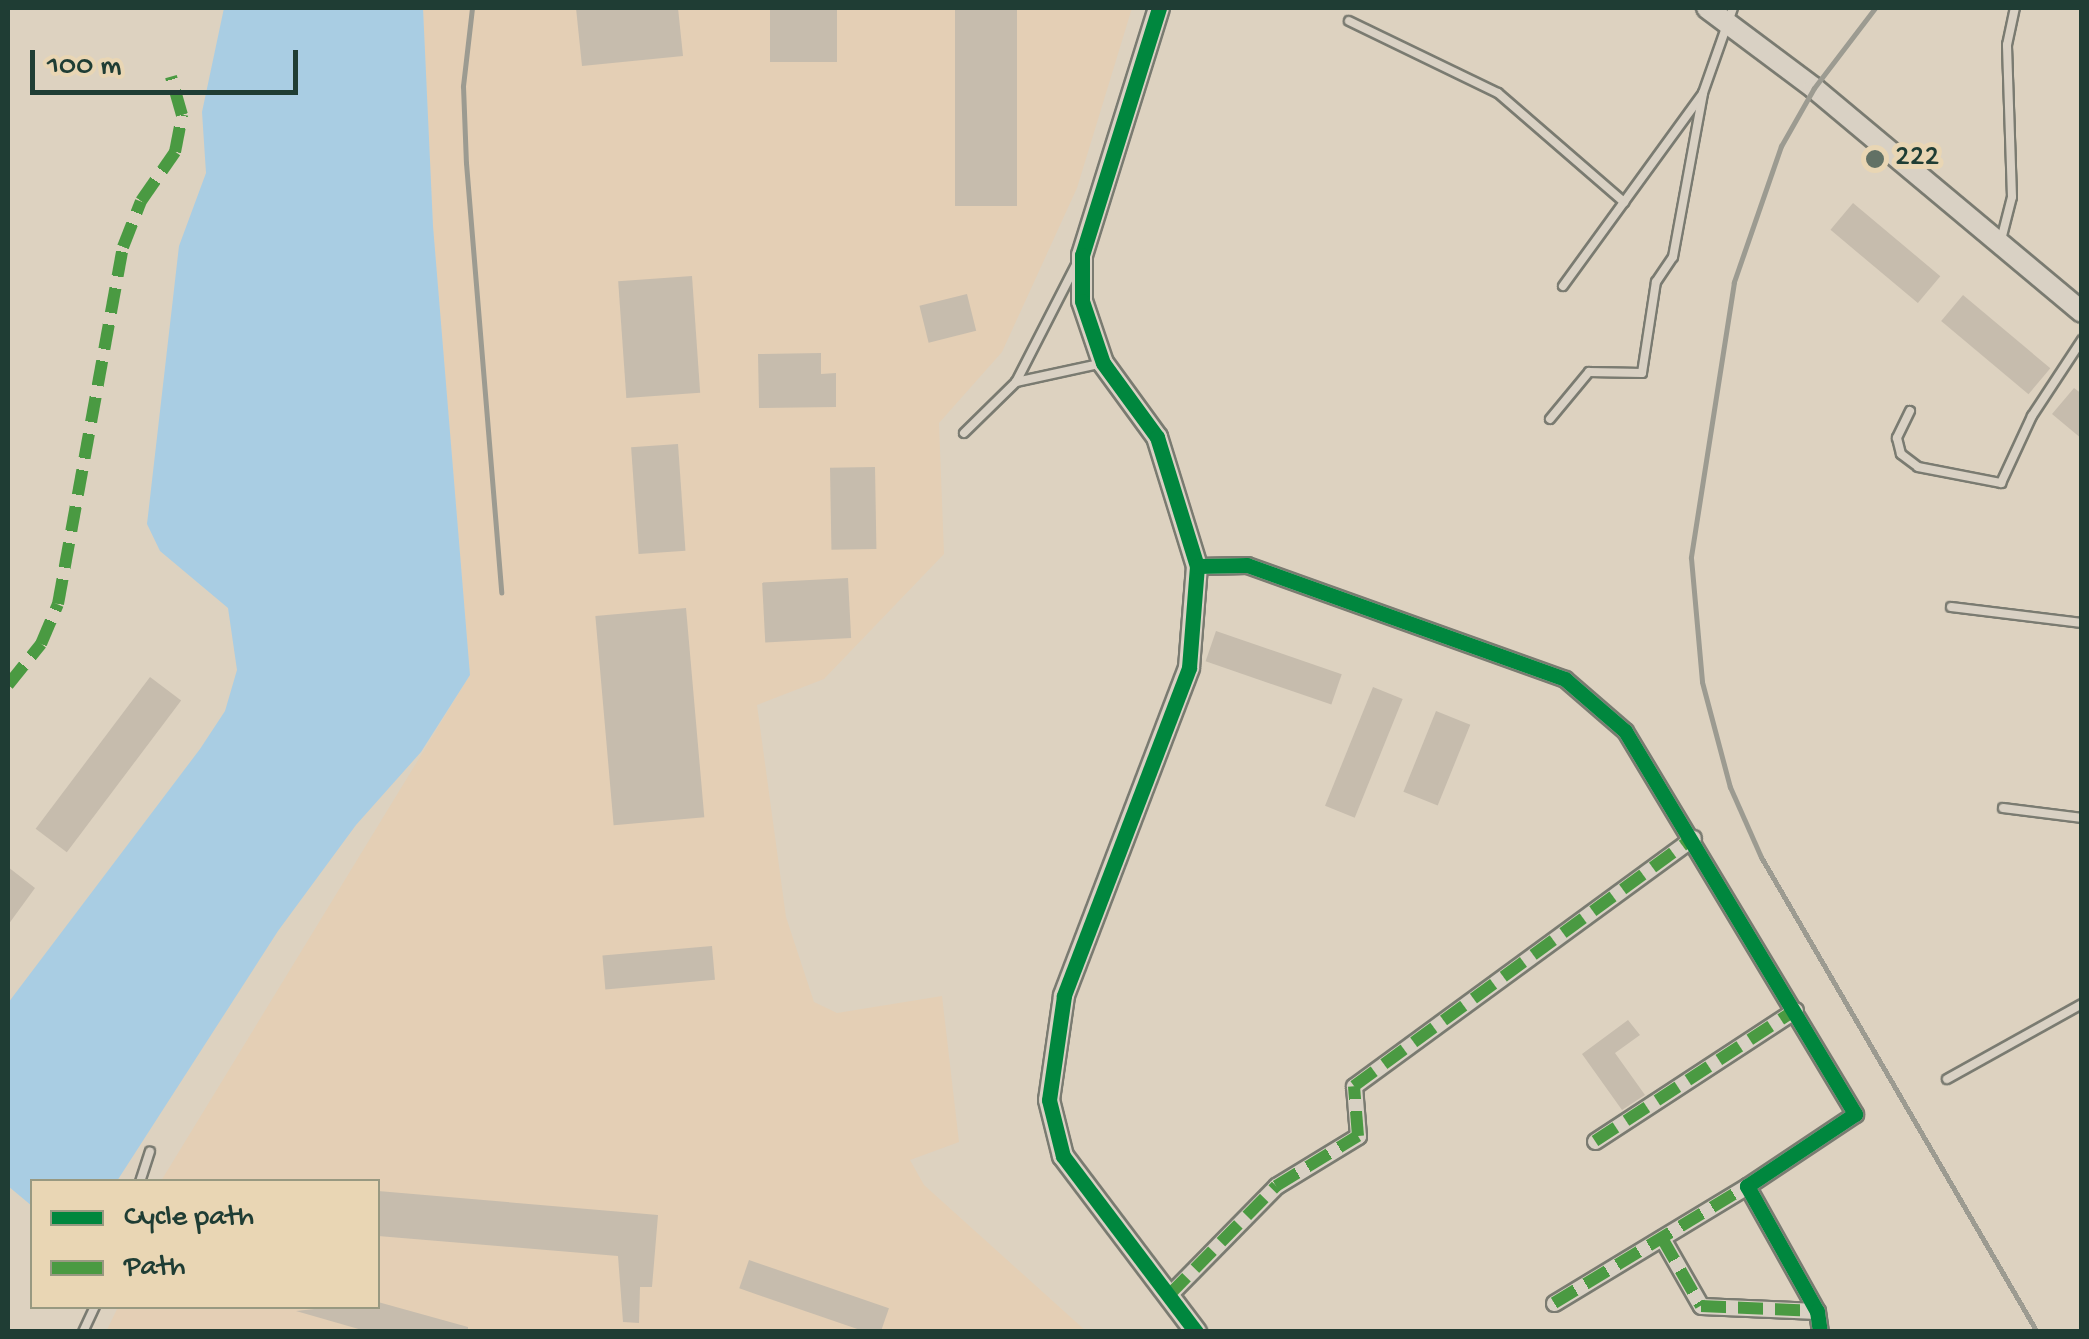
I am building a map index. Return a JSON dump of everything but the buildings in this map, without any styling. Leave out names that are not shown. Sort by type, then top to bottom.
[{"type":"street","points":[[1158,8],[1082,255],[1086,317],[1103,363],[1158,437],[1197,566],[1189,668],[1064,996],[1048,1100],[1063,1156],[1196,1332]]},
{"type":"street","points":[[1707,8],[1732,17],[1999,244],[2079,305]]},
{"type":"street","points":[[1197,566],[1247,565],[1565,679],[1625,731],[1693,838],[1854,1114],[1747,1186],[1554,1302]]},
{"type":"street","points":[[1168,1296],[1276,1186],[1358,1136],[1354,1086],[1693,838]]},
{"type":"street","points":[[1595,1141],[1795,1010]]},
{"type":"street","points":[[1747,1186],[1817,1311],[1820,1332]]},
{"type":"street","points":[[1662,1238],[1702,1306],[1817,1311]]},
{"type":"lane","points":[[1999,244],[2012,196],[2007,45],[2015,8]]},
{"type":"lane","points":[[1550,419],[1589,372],[1642,373],[1656,282],[1673,258],[1703,93],[1732,17]]},
{"type":"lane","points":[[1349,21],[1498,93],[1624,202]]},
{"type":"lane","points":[[1563,286],[1703,93]]},
{"type":"lane","points":[[964,433],[1016,382],[1082,255]]},
{"type":"lane","points":[[1910,411],[1898,438],[1901,454],[1918,467],[2000,484],[2032,416],[2082,340]]},
{"type":"lane","points":[[1016,382],[1103,363]]},
{"type":"lane","points":[[1951,608],[2082,622]]},
{"type":"lane","points":[[2003,808],[2082,818]]},
{"type":"lane","points":[[1947,1079],[2082,1004]]},
{"type":"lane","points":[[141,1179],[150,1152]]},
{"type":"lane","points":[[82,1332],[94,1309]]},
{"type":"shaded area","points":[[423,8],[1132,8],[1077,188],[1002,352],[939,423],[944,554],[824,679],[757,705],[786,917],[814,1002],[837,1013],[942,996],[959,1142],[910,1160],[924,1185],[1086,1331],[106,1332],[117,1309],[380,1309],[380,1179],[162,1179],[470,675],[433,226]]},
{"type":"water","points":[[224,8],[423,8],[433,226],[470,675],[421,752],[356,825],[278,931],[118,1179],[30,1179],[30,1204],[8,1186],[8,1003],[200,749],[225,711],[237,670],[228,608],[160,551],[147,524],[179,246],[206,173],[202,112]]},
{"type":"railway","points":[[472,8],[463,86],[466,163],[501,593]]},
{"type":"railway","points":[[1875,8],[1814,88],[1781,146],[1734,282],[1691,558],[1702,682],[1730,787],[1761,857],[2037,1332]]},
{"type":"marked path","points":[[8,685],[41,644],[58,604],[123,247],[141,201],[175,152],[182,115],[171,77]]},
{"type":"marked path","points":[[1169,1295],[1276,1186],[1358,1136],[1354,1086],[1693,838]]},
{"type":"marked path","points":[[1595,1141],[1795,1010]]},
{"type":"marked path","points":[[1554,1303],[1747,1186]]},
{"type":"marked path","points":[[1662,1238],[1701,1306],[1817,1311]]},
{"type":"cycle path","points":[[1159,8],[1082,255],[1082,301],[1103,363],[1157,437],[1197,566],[1189,668],[1064,996],[1049,1100],[1063,1156],[1196,1332]]},
{"type":"cycle path","points":[[1197,566],[1247,565],[1565,679],[1625,731],[1855,1114],[1747,1186],[1817,1311],[1820,1332]]},
{"type":"place","name":"222","points":[[1875,159]]}]
